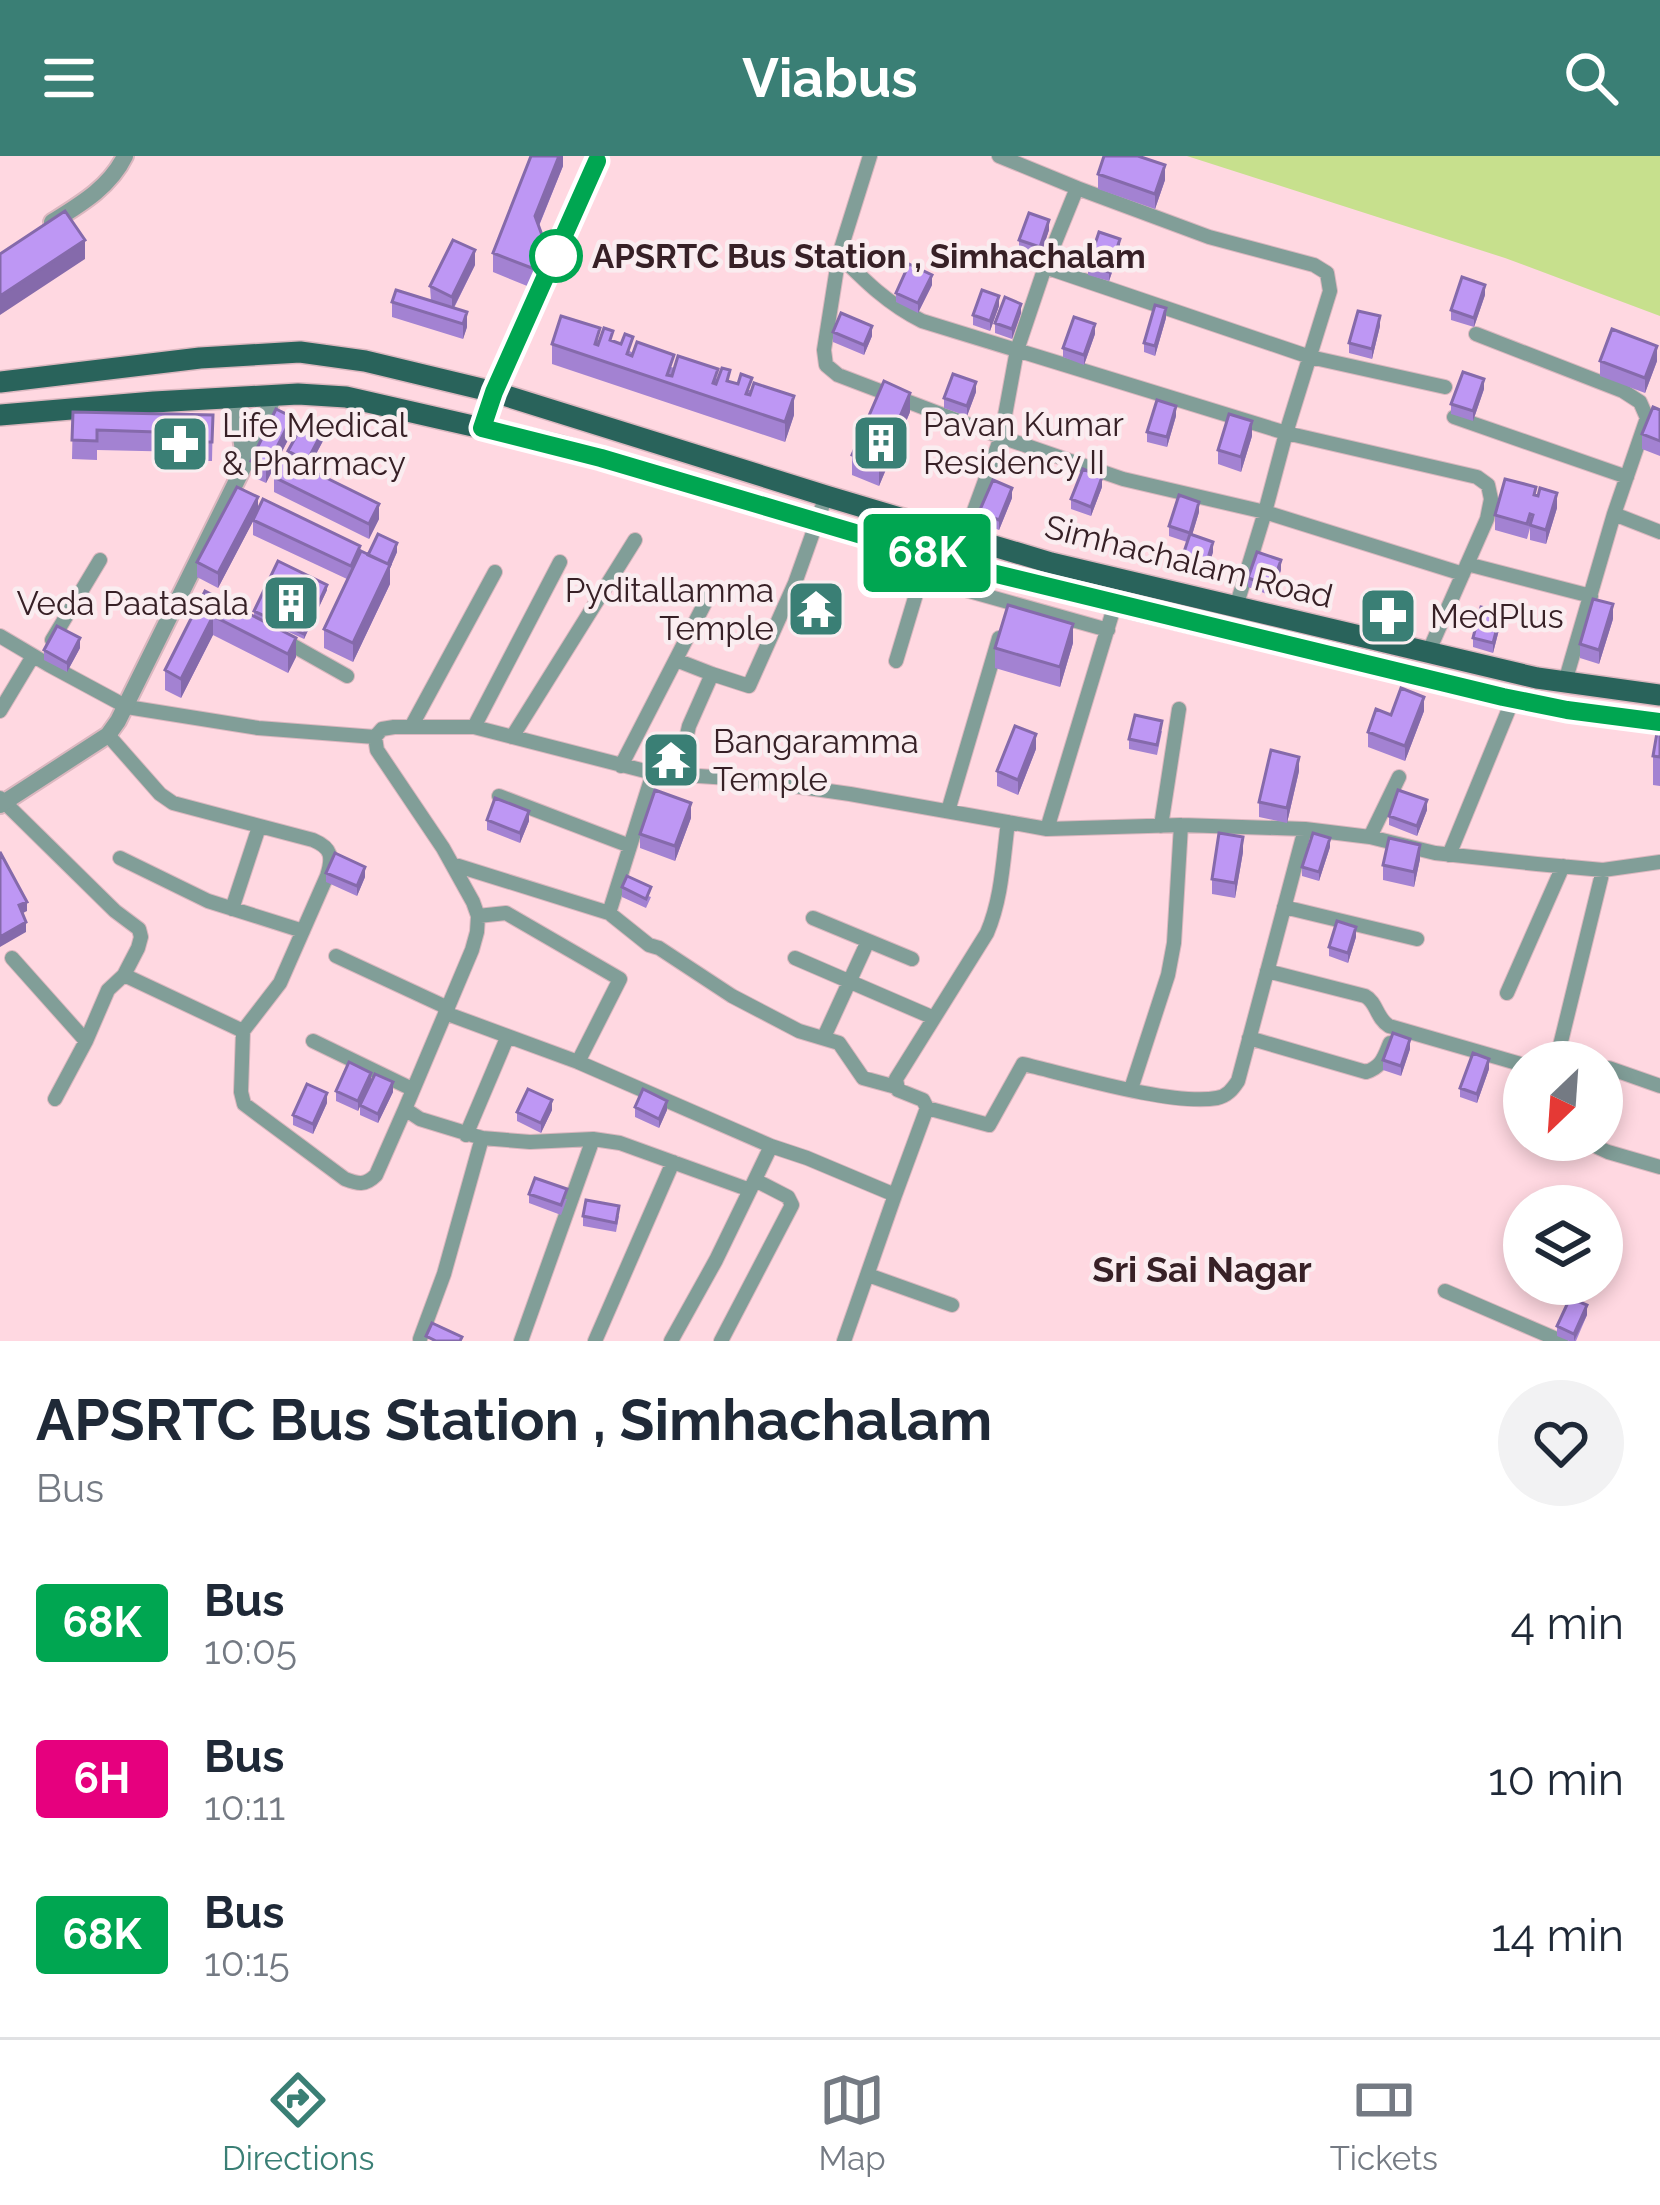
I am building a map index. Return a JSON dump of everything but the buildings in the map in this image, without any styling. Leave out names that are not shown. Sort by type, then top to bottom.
[{"type":"main road","points":[[271,354],[274,395]]},
{"type":"main road","name":"Simhachalam Road","points":[[0,382],[232,356],[322,354],[365,361],[494,392],[964,538],[1122,580],[1565,682],[1660,695]]},
{"type":"main road","points":[[232,356],[235,398]]},
{"type":"main road","points":[[62,375],[63,410]]},
{"type":"main road","points":[[482,428],[494,392]]},
{"type":"main road","points":[[0,415],[274,395],[346,397],[560,446],[984,571],[1115,604],[1513,699],[1660,722]]},
{"type":"main road","points":[[1115,604],[1122,580]]},
{"type":"street","points":[[44,227],[98,192],[125,156]]},
{"type":"street","points":[[870,156],[838,255],[824,350],[826,364],[838,375],[1123,479],[1265,512],[1465,569],[1591,596]]},
{"type":"street","points":[[999,156],[1209,237],[1314,265],[1327,273],[1330,291],[1237,607]]},
{"type":"street","points":[[964,538],[1001,437],[1017,350],[1077,188]]},
{"type":"street","points":[[838,255],[877,293],[922,321],[1286,433],[1478,477],[1488,485],[1491,499],[1486,518],[1428,652]]},
{"type":"street","points":[[1045,267],[1310,357],[1445,387]]},
{"type":"street","points":[[1476,334],[1623,391],[1640,402],[1647,418],[1565,682]]},
{"type":"street","points":[[55,1099],[109,990],[124,975],[142,937],[139,929],[2,802],[108,735],[128,707],[274,395]]},
{"type":"street","points":[[235,398],[245,464]]},
{"type":"street","points":[[1454,417],[1627,477]]},
{"type":"street","points":[[676,660],[748,686],[795,583],[826,496]]},
{"type":"street","points":[[1614,514],[1660,532]]},
{"type":"street","points":[[512,737],[635,540]]},
{"type":"street","points":[[0,710],[100,560]]},
{"type":"street","points":[[474,727],[560,562]]},
{"type":"street","points":[[411,727],[495,572]]},
{"type":"street","points":[[896,661],[917,591],[930,580],[1108,630]]},
{"type":"street","points":[[187,585],[207,596]]},
{"type":"street","points":[[621,766],[708,597]]},
{"type":"street","points":[[948,811],[1010,602]]},
{"type":"street","points":[[1047,829],[1115,604]]},
{"type":"street","points":[[267,630],[346,676]]},
{"type":"street","points":[[0,636],[128,707],[258,728],[375,737]]},
{"type":"street","points":[[678,775],[689,726],[712,674]]},
{"type":"street","points":[[1449,855],[1513,699]]},
{"type":"street","points":[[1161,826],[1179,709]]},
{"type":"street","points":[[375,737],[382,729],[474,727],[653,773],[744,779],[1047,829],[1181,825],[1305,829],[1370,837],[1449,855],[1563,866],[1603,869],[1660,862]]},
{"type":"street","points":[[108,735],[173,803],[313,840],[331,853],[332,862],[280,983],[243,1031],[241,1092],[244,1104],[357,1184],[368,1183],[376,1175],[472,950],[478,916],[452,864],[386,766],[375,737]]},
{"type":"street","points":[[609,913],[653,773]]},
{"type":"street","points":[[1370,837],[1399,777]]},
{"type":"street","points":[[499,796],[630,846]]},
{"type":"street","points":[[896,1087],[899,1073],[987,934],[1000,894],[1008,822]]},
{"type":"street","points":[[1132,1089],[1171,959],[1178,914],[1181,825]]},
{"type":"street","points":[[232,910],[260,827]]},
{"type":"street","points":[[452,864],[609,913],[649,945],[732,996],[800,1031],[839,1043],[863,1078],[896,1087],[922,1100],[927,1108],[989,1125],[1023,1064],[1190,1100],[1227,1095],[1238,1081],[1305,829]]},
{"type":"street","points":[[120,858],[208,902],[304,931]]},
{"type":"street","points":[[1507,993],[1563,866]]},
{"type":"street","points":[[1561,1041],[1603,869]]},
{"type":"street","points":[[1284,907],[1417,939]]},
{"type":"street","points":[[478,916],[506,913],[620,979],[578,1062]]},
{"type":"street","points":[[813,918],[913,959]]},
{"type":"street","points":[[824,1037],[868,941]]},
{"type":"street","points":[[335,956],[507,1038],[578,1062],[895,1195]]},
{"type":"street","points":[[13,958],[86,1041]]},
{"type":"street","points":[[795,958],[934,1018]]},
{"type":"street","points":[[1267,971],[1369,998],[1380,1019],[1396,1028],[1503,1059]]},
{"type":"street","points":[[124,975],[243,1031]]},
{"type":"street","points":[[1249,1038],[1366,1072],[1383,1062],[1396,1028]]},
{"type":"street","points":[[420,1339],[444,1274],[474,1136],[507,1038]]},
{"type":"street","points":[[313,1041],[412,1089]]},
{"type":"street","points":[[1623,1073],[1660,1086]]},
{"type":"street","points":[[844,1341],[927,1108]]},
{"type":"street","points":[[405,1109],[412,1116],[474,1136],[620,1143],[788,1196],[792,1205],[721,1341]]},
{"type":"street","points":[[521,1341],[593,1139]]},
{"type":"street","points":[[671,1341],[771,1146]]},
{"type":"street","points":[[1623,1156],[1660,1167]]},
{"type":"street","points":[[596,1341],[674,1162]]},
{"type":"street","points":[[868,1275],[952,1305]]},
{"type":"street","points":[[1444,1292],[1561,1341]]},
{"type":"green space","points":[[1187,156],[1660,156],[1660,316],[1505,258]]},
{"type":"bus line","name":"68K","points":[[597,161],[482,428],[560,446],[1071,593],[1503,697],[1660,722]]},
{"type":"place","name":"APSRTC Bus Station , Simhachalam","points":[[556,256]]},
{"type":"place","name":"Pavan Kumar Residency II","points":[[881,443]]},
{"type":"place","name":"Life Medical & Pharmacy","points":[[180,444]]},
{"type":"place","name":"Veda Paatasala","points":[[291,603]]},
{"type":"place","name":"Pyditallamma Temple","points":[[816,609]]},
{"type":"place","name":"MedPlus","points":[[1388,616]]},
{"type":"place","name":"Bangaramma Temple","points":[[671,760]]},
{"type":"district","name":"Sri Sai Nagar","points":[[1202,1269]]}]
